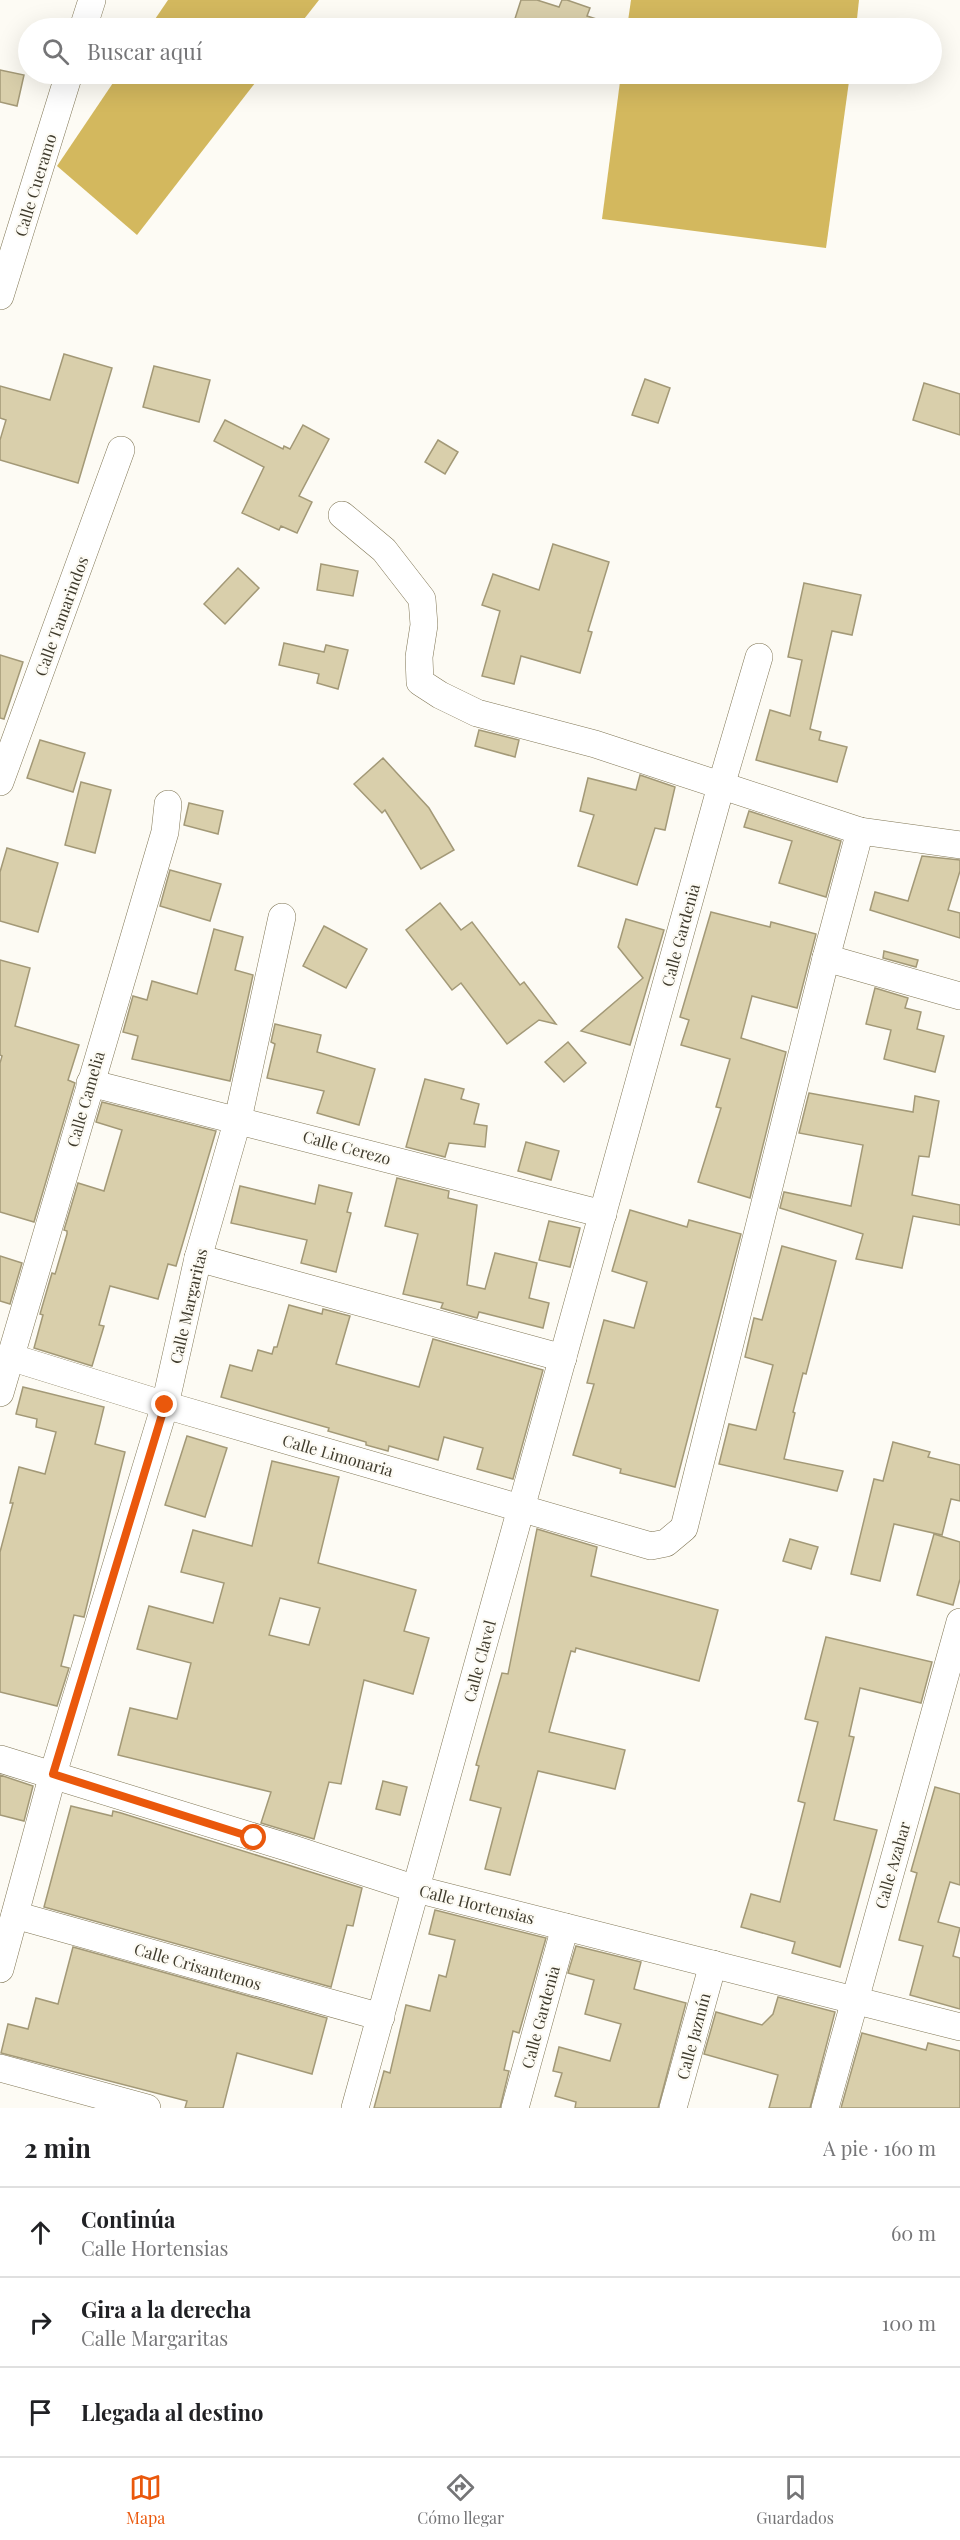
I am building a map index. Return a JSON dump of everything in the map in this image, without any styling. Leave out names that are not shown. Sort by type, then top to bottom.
[{"type":"street","points":[[86,18],[92,0]]},
{"type":"street","name":"Calle Cueramo","points":[[0,296],[66,84]]},
{"type":"street","name":"Calle Tamarindos","points":[[1,777],[121,450]]},
{"type":"street","points":[[342,515],[384,550],[422,599],[424,625],[419,657],[420,682],[440,695],[477,713],[595,744],[861,831],[960,844]]},
{"type":"street","name":"Calle Gardenia","points":[[603,1214],[721,786],[759,657]]},
{"type":"street","name":"Calle Camelia","points":[[0,1394],[10,1357],[9,1323],[90,1083],[165,832],[168,804]]},
{"type":"street","points":[[861,831],[825,958],[960,996]]},
{"type":"street","name":"Calle Margaritas","points":[[0,1969],[53,1774],[165,1405],[198,1257],[238,1119],[282,917]]},
{"type":"street","name":"Calle Limonaria","points":[[10,1357],[165,1405],[651,1546],[666,1543],[684,1528],[825,958]]},
{"type":"street","name":"Calle Cerezo","points":[[90,1083],[603,1214]]},
{"type":"street","name":"Calle Clavel","points":[[355,2108],[603,1214]]},
{"type":"street","points":[[198,1257],[563,1358]]},
{"type":"street","name":"Calle Azahar","points":[[825,2108],[956,1654],[960,1622]]},
{"type":"street","name":"Calle Hortensias","points":[[0,1759],[416,1889],[960,2027]]},
{"type":"street","name":"Calle Crisantemos","points":[[15,1915],[381,2017]]},
{"type":"street","name":"Calle Gardenia","points":[[515,2108],[565,1927]]},
{"type":"street","name":"Calle Jazmín","points":[[673,2108],[713,1964]]},
{"type":"street","points":[[0,2068],[147,2108]]},
{"type":"shaded area","points":[[168,0],[319,0],[305,18],[156,18]]},
{"type":"shaded area","points":[[631,0],[859,0],[857,18],[628,18]]},
{"type":"shaded area","points":[[112,84],[254,84],[137,235],[57,166]]},
{"type":"shaded area","points":[[620,84],[849,84],[826,248],[602,219]]},
{"type":"building","points":[[521,0],[537,0],[559,7],[562,0],[567,0],[590,8],[587,16],[593,18],[515,18]]},
{"type":"building","points":[[0,70],[18,74],[18,84],[22,84],[17,106],[0,102]]},
{"type":"building","points":[[64,354],[112,368],[78,483],[0,460],[0,440],[6,420],[0,418],[0,386],[50,400]]},
{"type":"building","points":[[154,366],[210,380],[199,422],[143,407]]},
{"type":"building","points":[[645,379],[670,388],[658,423],[632,415]]},
{"type":"building","points":[[924,383],[960,394],[960,435],[913,420]]},
{"type":"building","points":[[225,420],[283,449],[284,446],[290,449],[303,425],[329,439],[299,496],[312,502],[297,533],[281,526],[279,530],[242,513],[264,467],[214,441]]},
{"type":"building","points":[[438,440],[458,452],[445,474],[425,462]]},
{"type":"building","points":[[553,544],[609,562],[588,631],[592,632],[580,673],[521,656],[514,684],[482,676],[500,611],[482,605],[493,574],[539,590]]},
{"type":"building","points":[[321,564],[358,571],[353,596],[317,590]]},
{"type":"building","points":[[238,568],[259,588],[225,624],[204,604]]},
{"type":"building","points":[[804,583],[861,595],[852,635],[832,631],[810,729],[821,732],[819,740],[847,747],[837,782],[756,760],[770,710],[790,716],[802,660],[788,657]]},
{"type":"building","points":[[284,643],[324,652],[326,645],[348,650],[338,689],[317,683],[319,674],[279,665]]},
{"type":"building","points":[[0,655],[23,662],[4,719],[0,718]]},
{"type":"building","points":[[479,730],[519,740],[515,757],[475,746]]},
{"type":"building","points":[[40,740],[85,753],[73,792],[27,778]]},
{"type":"building","points":[[383,758],[429,808],[454,850],[421,869],[385,810],[382,813],[354,784]]},
{"type":"building","points":[[640,775],[675,787],[665,830],[655,828],[637,885],[578,866],[594,815],[580,811],[588,778],[636,790]]},
{"type":"building","points":[[81,782],[111,790],[95,853],[65,845]]},
{"type":"building","points":[[189,803],[223,811],[218,834],[184,825]]},
{"type":"building","points":[[749,811],[841,841],[826,897],[779,883],[792,841],[744,827]]},
{"type":"building","points":[[7,848],[58,863],[38,932],[0,921],[0,872]]},
{"type":"building","points":[[922,856],[960,860],[960,871],[948,910],[960,913],[960,938],[870,910],[875,892],[908,901]]},
{"type":"building","points":[[170,870],[221,884],[210,921],[160,906]]},
{"type":"building","points":[[440,903],[461,930],[472,922],[520,985],[524,982],[556,1024],[539,1020],[507,1044],[461,983],[452,990],[406,930]]},
{"type":"building","points":[[711,912],[770,927],[771,922],[816,934],[797,1008],[752,996],[741,1038],[786,1052],[750,1198],[698,1182],[721,1108],[716,1107],[730,1059],[681,1045],[689,1020],[680,1017]]},
{"type":"building","points":[[626,919],[664,930],[630,1045],[581,1031],[643,978],[618,947]]},
{"type":"building","points":[[324,926],[367,949],[346,988],[303,966]]},
{"type":"building","points":[[214,929],[243,937],[235,970],[253,975],[230,1081],[132,1059],[138,1036],[123,1032],[133,996],[147,1000],[152,981],[197,994]]},
{"type":"building","points":[[884,951],[918,960],[916,967],[883,958]]},
{"type":"building","points":[[0,960],[30,968],[15,1026],[79,1045],[68,1080],[75,1083],[34,1222],[0,1212],[0,1063],[2,1056],[0,1055]]},
{"type":"building","points":[[875,988],[908,998],[905,1008],[921,1012],[917,1029],[944,1036],[935,1072],[884,1059],[891,1030],[866,1024]]},
{"type":"building","points":[[275,1024],[321,1035],[317,1052],[375,1069],[359,1125],[317,1113],[324,1091],[267,1078],[275,1044],[271,1042]]},
{"type":"building","points":[[568,1042],[586,1063],[564,1082],[545,1062]]},
{"type":"building","points":[[425,1079],[464,1089],[461,1099],[479,1104],[474,1124],[487,1126],[485,1147],[449,1143],[445,1157],[406,1147]]},
{"type":"building","points":[[809,1093],[913,1112],[915,1096],[939,1101],[929,1157],[919,1156],[912,1195],[960,1205],[960,1225],[913,1216],[902,1268],[856,1259],[863,1234],[780,1208],[784,1192],[851,1206],[863,1145],[799,1133]]},
{"type":"building","points":[[102,1102],[216,1131],[176,1266],[168,1264],[158,1299],[110,1286],[99,1325],[104,1326],[92,1366],[34,1348],[43,1315],[40,1314],[67,1234],[64,1230],[78,1183],[104,1191],[122,1130],[96,1122]]},
{"type":"building","points":[[526,1142],[559,1151],[551,1180],[518,1171]]},
{"type":"building","points":[[397,1178],[449,1191],[448,1198],[477,1205],[467,1285],[485,1289],[495,1253],[537,1263],[529,1298],[549,1303],[543,1328],[479,1312],[477,1318],[441,1308],[443,1303],[403,1294],[418,1234],[385,1226]]},
{"type":"building","points":[[319,1185],[352,1193],[347,1212],[351,1213],[336,1272],[301,1263],[307,1240],[231,1223],[240,1186],[315,1204]]},
{"type":"building","points":[[630,1210],[687,1227],[689,1220],[741,1234],[675,1487],[620,1473],[621,1469],[573,1455],[594,1384],[587,1383],[604,1320],[634,1328],[647,1282],[612,1271]]},
{"type":"building","points":[[549,1221],[580,1228],[570,1267],[539,1260]]},
{"type":"building","points":[[782,1246],[836,1261],[806,1374],[803,1373],[784,1459],[843,1471],[837,1491],[719,1464],[729,1424],[756,1430],[773,1365],[745,1357],[754,1318],[762,1320]]},
{"type":"building","points":[[0,1256],[22,1263],[10,1304],[0,1301]]},
{"type":"building","points":[[289,1305],[322,1314],[323,1309],[350,1316],[336,1364],[419,1387],[433,1339],[543,1370],[513,1479],[477,1469],[483,1448],[444,1437],[438,1460],[389,1446],[388,1451],[366,1445],[366,1442],[328,1431],[329,1428],[221,1397],[230,1365],[252,1371],[258,1350],[272,1354],[274,1347],[277,1347]]},
{"type":"building","points":[[23,1387],[104,1407],[95,1444],[125,1452],[84,1617],[74,1615],[61,1666],[69,1668],[57,1706],[0,1692],[0,1552],[13,1503],[10,1503],[19,1467],[45,1474],[56,1432],[36,1427],[37,1419],[16,1414]]},
{"type":"building","points":[[187,1436],[227,1448],[205,1517],[165,1505]]},
{"type":"building","points":[[893,1442],[930,1452],[928,1457],[960,1465],[960,1501],[951,1499],[942,1535],[894,1524],[880,1581],[851,1574],[874,1479],[883,1481]]},
{"type":"building","points":[[272,1461],[339,1477],[318,1563],[416,1590],[404,1631],[429,1638],[413,1694],[364,1680],[341,1784],[329,1782],[314,1839],[261,1823],[271,1792],[118,1755],[130,1708],[177,1719],[191,1663],[137,1649],[149,1606],[213,1623],[224,1583],[181,1572],[193,1530],[252,1546]],"holes":[[[280,1598],[320,1608],[309,1645],[269,1635]]]},
{"type":"building","points":[[537,1529],[597,1547],[591,1576],[718,1610],[699,1681],[576,1648],[575,1652],[571,1651],[549,1732],[625,1750],[615,1789],[538,1771],[510,1875],[485,1869],[501,1808],[470,1800],[479,1766],[476,1765],[502,1673],[508,1674]]},
{"type":"building","points":[[934,1534],[960,1542],[960,1579],[953,1605],[917,1595]]},
{"type":"building","points":[[790,1539],[818,1547],[811,1569],[783,1561]]},
{"type":"building","points":[[826,1637],[932,1662],[921,1703],[860,1688],[849,1736],[854,1737],[834,1820],[877,1830],[840,1967],[792,1953],[795,1942],[741,1927],[751,1894],[780,1902],[805,1803],[798,1801],[818,1722],[805,1719]]},
{"type":"building","points":[[0,1775],[33,1786],[24,1821],[0,1815]]},
{"type":"building","points":[[383,1781],[407,1787],[400,1815],[376,1809]]},
{"type":"building","points":[[935,1787],[960,1794],[960,1885],[950,1882],[938,1922],[960,1928],[953,1956],[960,1958],[960,2009],[910,1995],[923,1946],[899,1940],[917,1873],[911,1871]]},
{"type":"building","points":[[71,1806],[112,1816],[113,1811],[121,1813],[362,1888],[353,1926],[347,1925],[331,1987],[44,1907]]},
{"type":"building","points":[[435,1910],[546,1938],[519,2033],[513,2031],[504,2070],[509,2071],[500,2108],[374,2108],[384,2071],[390,2073],[406,2005],[430,2011],[439,1975],[446,1977],[455,1940],[429,1934]]},
{"type":"building","points":[[576,1946],[641,1962],[634,1989],[686,2003],[658,2108],[575,2108],[576,2102],[555,2096],[562,2073],[553,2071],[559,2047],[610,2061],[621,2024],[585,2014],[594,1980],[568,1973]]},
{"type":"building","points":[[73,1947],[327,2018],[312,2074],[237,2053],[223,2108],[185,2108],[187,2101],[1,2053],[8,2024],[28,2029],[36,1998],[58,2004]]},
{"type":"building","points":[[778,1997],[835,2012],[810,2108],[769,2108],[778,2075],[704,2054],[716,2012],[762,2025],[773,2014]]},
{"type":"building","points":[[862,2033],[926,2050],[928,2043],[960,2051],[960,2108],[841,2108]]},
{"type":"route","points":[[165,1405],[53,1774],[254,1838]]}]
